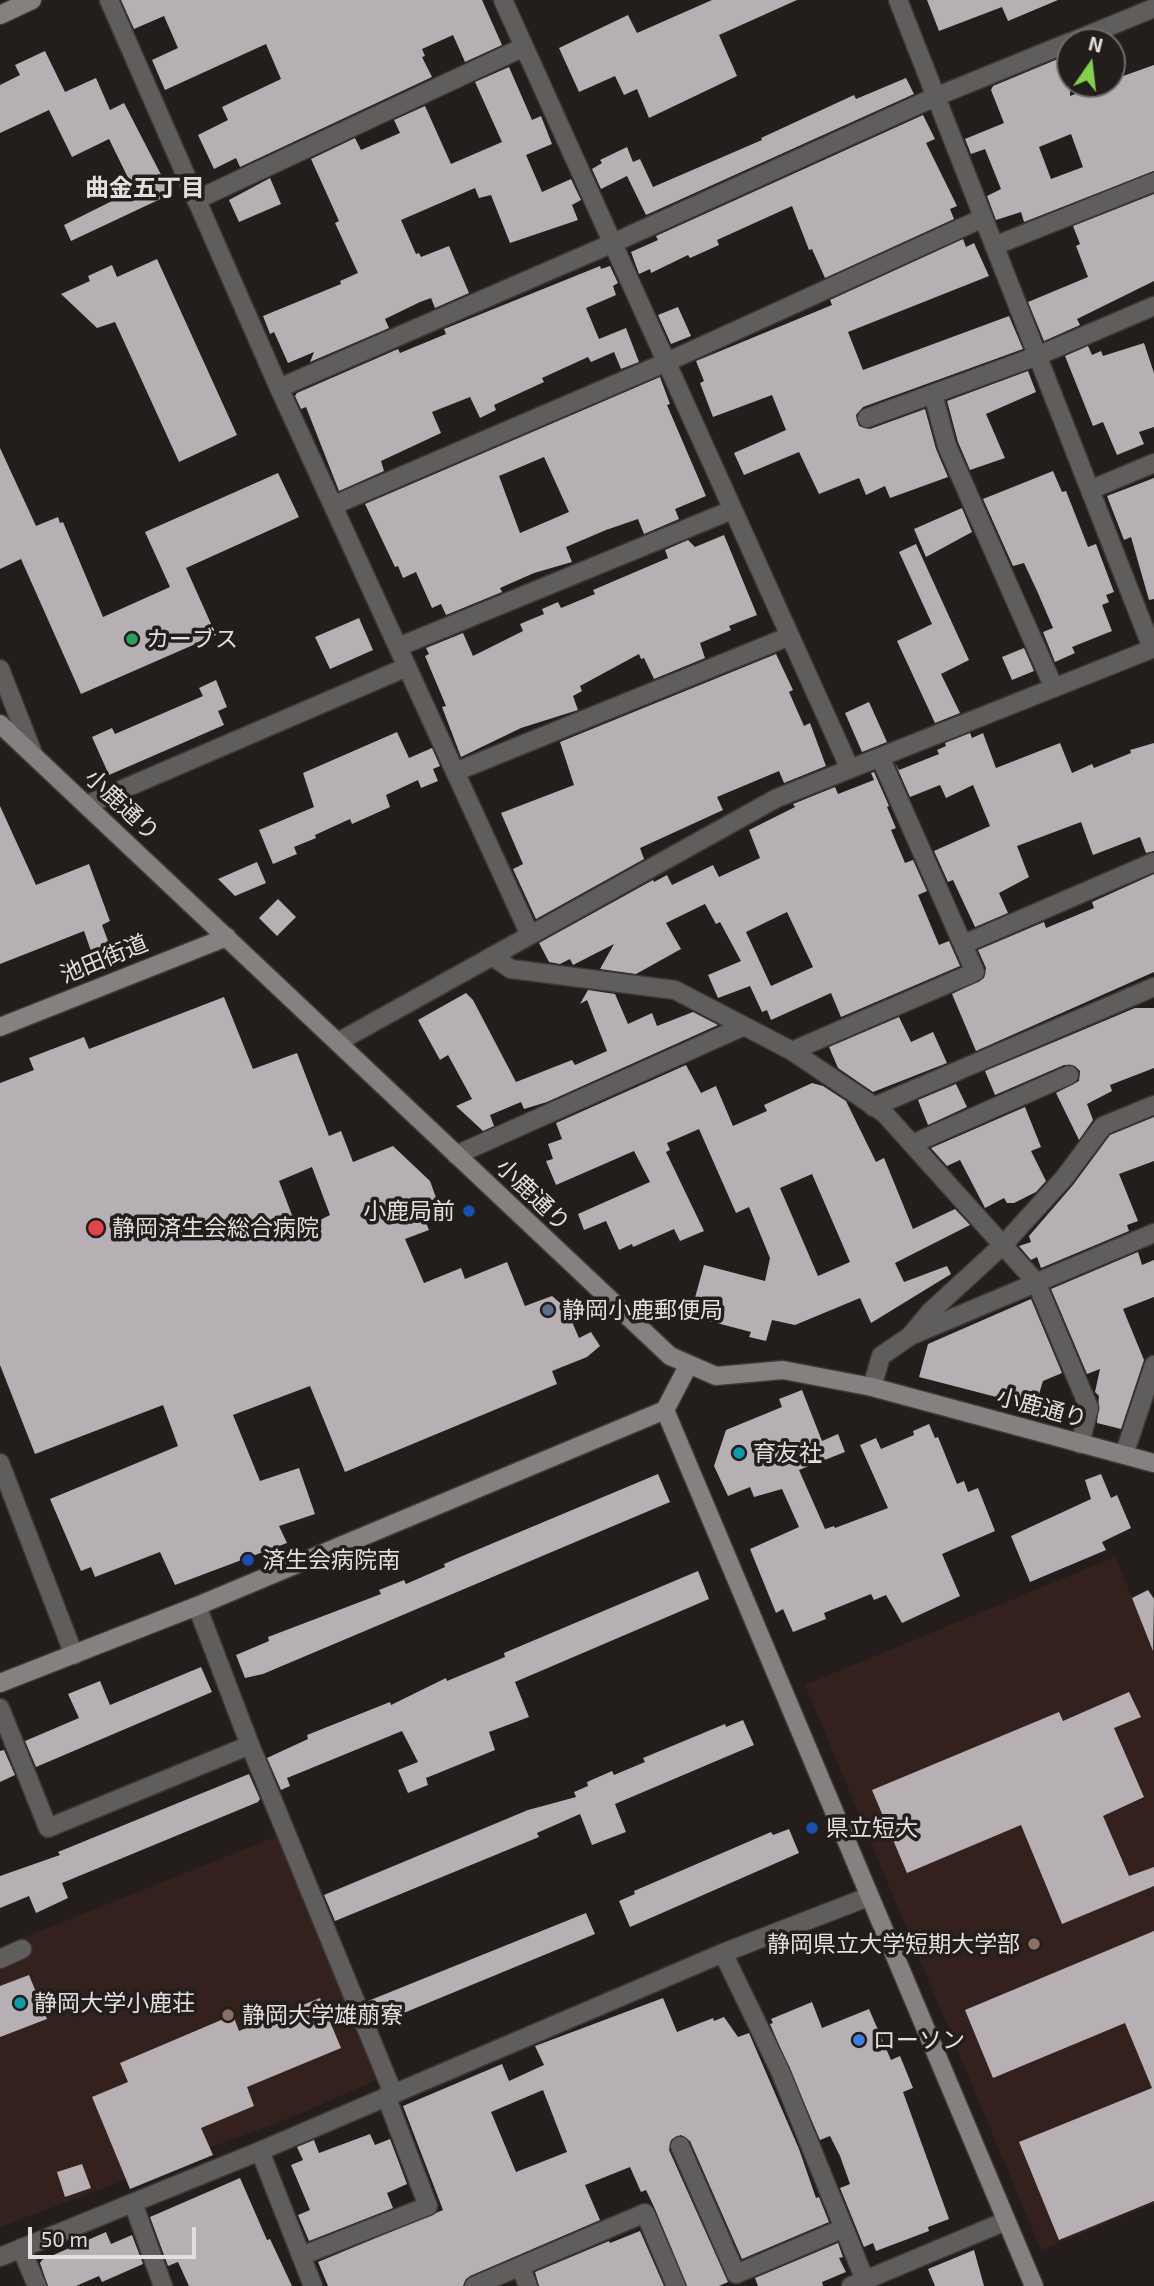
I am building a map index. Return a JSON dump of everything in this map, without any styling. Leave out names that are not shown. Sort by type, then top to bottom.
[{"type":"street","points":[[0,15],[32,0]]},
{"type":"street","points":[[109,0],[279,388],[530,935]]},
{"type":"street","points":[[503,0],[850,769]]},
{"type":"street","points":[[338,1042],[777,798],[1153,648],[898,0]]},
{"type":"street","points":[[1106,28],[1154,9]]},
{"type":"street","points":[[196,200],[524,47]]},
{"type":"street","points":[[279,388],[613,243],[935,97],[1056,48]]},
{"type":"street","points":[[994,246],[1154,182]]},
{"type":"street","points":[[334,505],[667,362],[983,218]]},
{"type":"street","points":[[867,418],[1037,356],[1154,306]]},
{"type":"street","points":[[933,394],[947,446],[1054,688]]},
{"type":"street","points":[[1090,489],[1154,463]]},
{"type":"street","points":[[398,647],[732,510]]},
{"type":"street","points":[[455,772],[790,636]]},
{"type":"street","points":[[86,805],[407,667]]},
{"type":"street","points":[[0,669],[34,756]]},
{"type":"street","name":"小鹿通り","points":[[0,724],[655,1343],[688,1366],[716,1376],[783,1370],[872,1387],[1154,1463]]},
{"type":"street","points":[[792,1051],[975,972],[880,757]]},
{"type":"street","points":[[964,944],[1154,862]]},
{"type":"street","name":"池田街道","points":[[0,1027],[227,937]]},
{"type":"street","points":[[492,956],[511,970],[676,990],[792,1051],[873,1107],[912,1143],[1036,1282],[1089,1408],[1080,1444]]},
{"type":"street","points":[[873,1107],[1154,987]]},
{"type":"street","points":[[456,1155],[742,1027]]},
{"type":"street","points":[[912,1143],[1069,1076]]},
{"type":"street","points":[[910,1336],[930,1312],[1004,1244],[1064,1178],[1103,1126],[1154,1105]]},
{"type":"street","points":[[872,1387],[881,1356],[910,1336],[1154,1233]]},
{"type":"street","points":[[1124,1455],[1154,1365]]},
{"type":"street","points":[[0,1684],[197,1606],[665,1410],[688,1366]]},
{"type":"street","points":[[665,1410],[1034,2286]]},
{"type":"street","points":[[0,1463],[74,1656]]},
{"type":"street","points":[[197,1606],[389,2094],[428,2206],[301,2256]]},
{"type":"street","points":[[0,1708],[48,1828],[250,1745]]},
{"type":"street","points":[[0,2255],[260,2151],[723,1953],[868,1897]]},
{"type":"street","points":[[0,1959],[22,1949]]},
{"type":"street","points":[[723,1953],[780,2071],[845,2228],[858,2283],[1006,2221]]},
{"type":"street","points":[[680,2146],[736,2274],[845,2228]]},
{"type":"street","points":[[260,2151],[313,2286]]},
{"type":"street","points":[[133,2203],[163,2286]]},
{"type":"street","points":[[474,2286],[645,2213],[676,2286]]},
{"type":"street","points":[[21,2248],[37,2286]]},
{"type":"street","points":[[520,2266],[528,2286]]},
{"type":"shaded area","name":"静岡県立大学短期大学部","points":[[1115,1557],[1154,1650],[1154,2204],[1041,2250],[805,1685]]},
{"type":"shaded area","name":"静岡大学雄萠寮","points":[[282,1834],[379,2079],[295,2116],[0,2227],[0,1947]]},
{"type":"building","points":[[121,0],[482,0],[502,45],[465,62],[453,35],[422,49],[425,56],[422,57],[432,77],[240,167],[236,158],[214,169],[198,135],[228,120],[222,107],[281,79],[266,44],[165,90],[152,60],[178,48],[164,16],[134,29]]},
{"type":"building","points":[[712,0],[797,0],[719,35],[737,76],[649,118],[637,89],[624,95],[615,76],[579,92],[559,48],[628,15],[637,33]]},
{"type":"building","points":[[927,0],[1058,0],[1008,21],[1002,7],[939,31]]},
{"type":"building","points":[[45,51],[65,92],[96,78],[110,110],[124,103],[171,194],[71,241],[64,225],[134,190],[109,139],[72,157],[49,110],[0,133],[0,85],[20,75],[15,65]]},
{"type":"building","points":[[1056,60],[1056,98],[1126,98],[1126,75],[1154,65],[1154,171],[1024,222],[1021,212],[996,220],[987,196],[1001,189],[985,149],[971,154],[965,139],[1004,123],[991,90],[993,86]],"holes":[[[1071,134],[1083,167],[1051,179],[1039,147]]]},
{"type":"building","points":[[509,67],[532,120],[541,116],[552,144],[526,155],[542,192],[571,179],[581,200],[572,205],[578,220],[510,243],[491,195],[479,198],[475,188],[401,220],[416,254],[419,253],[421,257],[449,246],[469,293],[435,308],[431,298],[420,302],[385,319],[389,328],[310,362],[314,352],[288,363],[274,332],[270,334],[263,316],[341,284],[340,281],[358,273],[335,223],[339,221],[311,159],[355,138],[361,150],[400,133],[394,120],[425,106],[451,164],[502,142],[475,82]]},
{"type":"building","points":[[906,78],[914,94],[646,215],[627,176],[601,189],[592,169],[602,163],[600,160],[627,147],[633,162],[640,159],[653,187],[762,140],[761,138],[854,95],[856,99]]},
{"type":"building","points":[[923,115],[935,139],[926,143],[957,206],[950,209],[954,219],[825,278],[812,249],[809,250],[792,206],[717,240],[719,245],[690,258],[688,255],[651,273],[650,269],[639,274],[631,252],[658,240],[656,236]]},
{"type":"building","points":[[270,178],[281,204],[239,222],[229,200]]},
{"type":"building","points":[[1154,194],[1154,281],[1077,319],[1080,325],[1044,341],[1028,302],[1088,277],[1076,246],[1080,244],[1073,226]]},
{"type":"building","points":[[963,239],[966,247],[974,243],[989,276],[848,332],[863,370],[1009,316],[1023,349],[863,407],[856,415],[859,426],[870,429],[925,409],[936,449],[948,477],[890,498],[885,486],[866,495],[859,478],[819,494],[799,452],[744,475],[734,453],[786,430],[772,395],[713,417],[700,383],[704,381],[696,361],[832,305],[830,300]]},
{"type":"building","points":[[157,259],[237,435],[179,462],[115,322],[97,328],[61,294],[90,281],[88,276],[112,265],[117,277]]},
{"type":"building","points":[[600,266],[601,269],[610,266],[618,283],[613,286],[616,295],[586,308],[599,339],[626,328],[639,362],[621,369],[614,352],[591,362],[588,357],[542,378],[544,382],[494,405],[496,410],[480,418],[470,397],[432,412],[441,433],[381,461],[384,471],[339,491],[306,407],[301,409],[295,396],[297,393],[398,349],[400,353],[446,334],[444,329]]},
{"type":"building","points":[[678,307],[691,336],[671,344],[658,315]]},
{"type":"building","points":[[1144,343],[1154,373],[1154,427],[1139,432],[1144,444],[1117,455],[1103,422],[1093,426],[1065,356],[1088,346],[1092,355],[1101,351],[1103,356]]},
{"type":"building","points":[[1028,371],[1036,392],[986,414],[1005,458],[970,470],[958,442],[947,401]]},
{"type":"building","points":[[660,377],[670,404],[667,405],[706,496],[675,509],[679,519],[644,534],[638,519],[566,547],[572,562],[534,573],[500,588],[502,592],[446,615],[441,604],[432,608],[416,572],[403,578],[365,504]],"holes":[[[544,457],[569,512],[520,533],[499,476]]]},
{"type":"building","points":[[0,448],[36,526],[58,517],[60,523],[63,522],[103,617],[170,587],[145,532],[278,473],[299,517],[186,568],[216,635],[81,694],[21,559],[0,569]]},
{"type":"building","points":[[1053,471],[1062,492],[1066,491],[1088,547],[1096,544],[1114,592],[1106,595],[1109,602],[1102,605],[1112,631],[1072,647],[1075,653],[1055,662],[1043,632],[1053,628],[1038,593],[1024,563],[1013,566],[983,499]]},
{"type":"building","points":[[1154,478],[1154,599],[1149,600],[1131,537],[1124,540],[1107,496]]},
{"type":"building","points":[[962,508],[972,532],[926,557],[914,529]]},
{"type":"building","points":[[724,535],[757,615],[729,626],[731,630],[700,643],[705,658],[654,679],[644,658],[641,659],[639,654],[580,686],[582,691],[573,696],[578,710],[521,728],[461,757],[442,707],[446,706],[425,656],[429,654],[426,648],[463,633],[473,656],[523,631],[520,624],[544,614],[542,609],[558,602],[561,608],[595,594],[593,590],[668,558],[665,550],[688,540],[695,547]]},
{"type":"building","points":[[916,544],[969,660],[941,674],[960,713],[935,723],[897,641],[932,624],[899,552]]},
{"type":"building","points":[[359,618],[373,650],[330,669],[315,637]]},
{"type":"building","points":[[1024,648],[1034,671],[1012,680],[1002,657]]},
{"type":"building","points":[[776,654],[793,690],[789,692],[804,726],[810,723],[826,766],[784,783],[779,771],[717,797],[723,810],[640,848],[644,859],[536,919],[513,869],[523,864],[501,813],[574,785],[560,742]]},
{"type":"building","points":[[216,680],[227,707],[218,711],[224,725],[109,775],[92,737],[112,728],[115,734],[203,696],[199,688]]},
{"type":"building","points":[[869,702],[887,742],[862,752],[845,713]]},
{"type":"building","points":[[397,732],[409,758],[432,748],[440,766],[433,769],[438,781],[421,788],[418,780],[386,795],[390,807],[352,824],[350,819],[315,835],[316,838],[294,847],[297,854],[273,864],[259,830],[314,807],[303,773]]},
{"type":"building","points":[[970,733],[972,738],[983,733],[996,768],[1060,743],[1072,773],[1092,764],[1094,768],[1131,753],[1130,750],[1154,743],[1154,851],[1146,853],[1140,837],[1093,855],[1081,822],[1017,846],[1029,877],[999,893],[1008,913],[975,927],[953,880],[948,882],[934,851],[990,826],[973,785],[946,798],[940,785],[910,797],[895,763],[899,770],[939,754],[937,750],[946,746],[945,743]]},
{"type":"building","points":[[874,772],[889,806],[887,807],[896,828],[891,830],[905,863],[913,860],[927,891],[918,895],[939,945],[949,941],[960,966],[841,1017],[831,993],[771,1020],[767,1010],[762,1012],[750,986],[718,998],[708,975],[741,961],[720,922],[716,924],[705,904],[666,923],[681,949],[636,974],[600,969],[614,944],[573,965],[570,959],[560,964],[549,962],[539,943],[653,880],[654,882],[667,875],[672,885],[713,865],[719,877],[760,858],[749,830],[795,807],[793,804],[835,787],[838,794],[874,780],[871,773]],"holes":[[[787,912],[813,967],[771,986],[746,932]]]},
{"type":"building","points":[[0,806],[36,885],[89,864],[110,921],[102,925],[111,949],[93,957],[84,931],[0,964]]},
{"type":"building","points":[[257,862],[266,883],[235,896],[218,879]]},
{"type":"building","points":[[1154,874],[1154,972],[976,1051],[952,994],[984,978],[986,968],[978,950],[1044,922],[1046,928],[1094,908],[1092,902]]},
{"type":"building","points":[[278,899],[296,917],[277,936],[259,918]]},
{"type":"building","points":[[588,990],[615,994],[628,1024],[652,1013],[657,1026],[693,1012],[718,1025],[547,1102],[524,1109],[521,1102],[490,1115],[494,1126],[483,1131],[456,1106],[472,1099],[448,1055],[440,1060],[418,1020],[466,993],[473,1000],[516,1082],[572,1060],[575,1065],[607,1051],[587,1000],[580,1004]]},
{"type":"building","points":[[224,997],[253,1069],[297,1053],[329,1136],[341,1131],[353,1162],[393,1146],[430,1181],[438,1203],[421,1211],[429,1230],[405,1239],[424,1283],[461,1268],[465,1279],[507,1262],[525,1306],[552,1296],[566,1308],[579,1338],[591,1332],[600,1346],[587,1357],[552,1371],[557,1384],[345,1472],[310,1386],[233,1415],[260,1481],[299,1468],[315,1514],[279,1526],[287,1543],[175,1585],[160,1552],[95,1577],[91,1567],[81,1571],[50,1499],[178,1446],[163,1405],[35,1454],[0,1365],[0,1083],[34,1070],[29,1058],[84,1037],[89,1049]],"holes":[[[312,1167],[330,1215],[298,1231],[279,1181]]]},
{"type":"building","points":[[1135,1008],[1154,1008],[1154,1068],[1110,1085],[1112,1091],[1087,1104],[1093,1120],[1079,1140],[1056,1093],[1079,1081],[1080,1071],[1075,1066],[1064,1065],[995,1095],[985,1071]]},
{"type":"building","points":[[899,1017],[911,1042],[933,1032],[947,1063],[873,1092],[838,1068],[829,1047]]},
{"type":"building","points":[[686,1065],[701,1093],[716,1086],[733,1126],[767,1111],[764,1105],[812,1083],[823,1086],[846,1101],[876,1162],[884,1158],[913,1229],[955,1209],[970,1225],[895,1263],[904,1282],[947,1266],[951,1274],[871,1323],[860,1298],[795,1325],[772,1320],[766,1341],[749,1337],[751,1332],[690,1316],[704,1265],[765,1281],[770,1258],[749,1207],[736,1213],[699,1129],[667,1143],[670,1150],[666,1152],[704,1231],[680,1241],[674,1229],[633,1247],[632,1244],[619,1250],[606,1221],[584,1230],[578,1214],[650,1182],[634,1151],[556,1185],[546,1161],[553,1159],[548,1144],[562,1139],[556,1123]],"holes":[[[812,1174],[850,1262],[818,1276],[780,1188]]]},
{"type":"building","points":[[956,1084],[967,1107],[928,1125],[918,1100]]},
{"type":"building","points":[[1025,1107],[1041,1147],[1031,1151],[1046,1181],[1036,1192],[1014,1203],[1007,1203],[1004,1198],[985,1208],[960,1160],[947,1166],[931,1148]]},
{"type":"building","points":[[1154,1117],[1154,1161],[1119,1174],[1138,1221],[1127,1225],[1129,1231],[1041,1268],[1037,1257],[1031,1260],[1019,1246],[1031,1242],[1029,1236],[1073,1185],[1110,1135]]},
{"type":"building","points":[[1138,1252],[1142,1265],[1154,1260],[1154,1297],[1123,1309],[1144,1360],[1121,1429],[1097,1423],[1099,1396],[1095,1392],[1100,1369],[1087,1374],[1051,1289]]},
{"type":"building","points":[[1031,1299],[1062,1373],[1043,1381],[1035,1407],[919,1377],[928,1344]]},
{"type":"building","points":[[802,1390],[822,1441],[838,1434],[845,1452],[799,1470],[825,1529],[835,1528],[888,1508],[860,1445],[876,1438],[881,1449],[914,1435],[913,1431],[929,1424],[935,1438],[938,1437],[957,1484],[964,1481],[968,1492],[978,1488],[995,1531],[942,1554],[960,1596],[902,1623],[886,1595],[874,1600],[871,1594],[824,1613],[826,1619],[793,1632],[783,1609],[776,1613],[750,1549],[799,1527],[782,1489],[754,1497],[750,1487],[728,1496],[714,1466],[726,1430],[782,1407],[779,1399]]},
{"type":"building","points":[[658,1474],[670,1502],[263,1674],[245,1678],[236,1655],[269,1641],[268,1637],[381,1594],[379,1590],[404,1580],[406,1584],[445,1567],[444,1564],[460,1557]]},
{"type":"building","points":[[1101,1474],[1111,1498],[1117,1495],[1131,1528],[1102,1542],[1106,1550],[1030,1582],[1011,1536],[1091,1499],[1085,1480]]},
{"type":"building","points":[[698,1571],[709,1599],[515,1682],[529,1717],[489,1732],[495,1750],[426,1778],[428,1785],[408,1793],[398,1770],[418,1762],[402,1731],[287,1778],[290,1786],[281,1790],[267,1758],[308,1739],[307,1735],[390,1702],[391,1705],[446,1678],[447,1681],[505,1657],[504,1653]]},
{"type":"building","points":[[1148,1590],[1154,1599],[1153,1651],[1132,1598]]},
{"type":"building","points":[[201,1667],[212,1692],[36,1767],[25,1741],[79,1718],[68,1694],[100,1681],[110,1705]]},
{"type":"building","name":"静岡県立大学短期大学部","points":[[1129,1692],[1141,1717],[1114,1728],[1144,1797],[1103,1816],[1129,1876],[1154,1867],[1154,1886],[1062,1924],[1021,1825],[907,1873],[872,1790],[1059,1712],[1063,1721]]},
{"type":"building","points":[[743,1720],[754,1745],[615,1804],[626,1832],[592,1845],[580,1814],[537,1833],[539,1837],[335,1921],[324,1895],[528,1810],[576,1797],[574,1792],[588,1786],[587,1782],[612,1771],[614,1775],[645,1762],[643,1758],[725,1724],[726,1727]]},
{"type":"building","points":[[4,1750],[15,1775],[0,1782],[0,1751]]},
{"type":"building","points":[[249,1774],[260,1799],[258,1802],[62,1883],[68,1898],[36,1913],[29,1896],[0,1908],[0,1876],[60,1855],[58,1852]]},
{"type":"building","points":[[789,1829],[799,1853],[630,1927],[619,1901],[635,1894],[634,1891],[771,1832],[773,1835]]},
{"type":"building","points":[[586,1913],[595,1934],[377,2024],[368,2001]]},
{"type":"building","points":[[1154,1931],[1154,2201],[1059,2240],[1019,2142],[1152,2088],[1125,2023],[993,2078],[965,2010]]},
{"type":"building","name":"静岡大学小鹿荘","points":[[29,1975],[47,2019],[0,2037],[0,1986]]},
{"type":"building","name":"静岡大学雄萠寮","points":[[320,1998],[341,2048],[247,2087],[254,2106],[201,2128],[213,2155],[130,2189],[92,2097],[128,2082],[120,2063],[233,2015],[239,2031]]},
{"type":"building","points":[[663,1998],[677,2032],[713,2018],[714,2021],[724,2017],[738,2037],[749,2033],[799,2149],[816,2198],[819,2197],[829,2222],[742,2259],[690,2141],[681,2135],[671,2140],[669,2150],[728,2282],[719,2286],[687,2286],[646,2190],[641,2192],[630,2167],[585,2185],[600,2220],[470,2276],[463,2286],[328,2286],[318,2262],[443,2210],[403,2106],[502,2064],[509,2081],[544,2065],[535,2046]],"holes":[[[543,2090],[567,2152],[516,2172],[491,2112]]]},
{"type":"building","points":[[812,2002],[822,2028],[869,2009],[891,2060],[900,2056],[913,2088],[903,2092],[949,2219],[928,2227],[929,2231],[876,2251],[873,2243],[864,2247],[840,2188],[850,2184],[840,2156],[830,2136],[820,2140],[770,2024],[773,2023],[771,2019]]},
{"type":"building","points":[[370,2134],[375,2145],[390,2139],[407,2184],[387,2193],[393,2208],[309,2241],[298,2215],[310,2210],[291,2165],[303,2160],[297,2147],[314,2140],[319,2153]]},
{"type":"building","points":[[82,2164],[91,2188],[65,2197],[57,2172]]},
{"type":"building","points":[[240,2178],[267,2240],[270,2239],[292,2286],[189,2286],[178,2262],[168,2266],[150,2217]]},
{"type":"building","points":[[640,2231],[664,2286],[539,2286],[535,2272]]},
{"type":"building","points":[[106,2232],[111,2244],[132,2235],[143,2264],[102,2282],[99,2276],[76,2286],[48,2286],[40,2263],[42,2260]]},
{"type":"building","points":[[838,2243],[843,2257],[839,2258],[846,2272],[822,2282],[823,2286],[758,2286],[755,2278]]},
{"type":"building","points":[[974,2250],[984,2286],[935,2286],[928,2269]]},
{"type":"place","name":"カーブス","points":[[132,639]]},
{"type":"place","name":"小鹿局前","points":[[469,1211]]},
{"type":"place","name":"静岡済生会総合病院","points":[[96,1228]]},
{"type":"place","name":"静岡小鹿郵便局","points":[[548,1310]]},
{"type":"place","name":"育友社","points":[[739,1453]]},
{"type":"place","name":"済生会病院南","points":[[248,1560]]},
{"type":"place","name":"県立短大","points":[[812,1828]]},
{"type":"place","name":"静岡県立大学短期大学部","points":[[1034,1944]]},
{"type":"place","name":"静岡大学小鹿荘","points":[[20,2003]]},
{"type":"place","name":"静岡大学雄萠寮","points":[[228,2015]]},
{"type":"place","name":"ローソン","points":[[859,2040]]},
{"type":"district","name":"曲金五丁目","points":[[145,188]]}]
